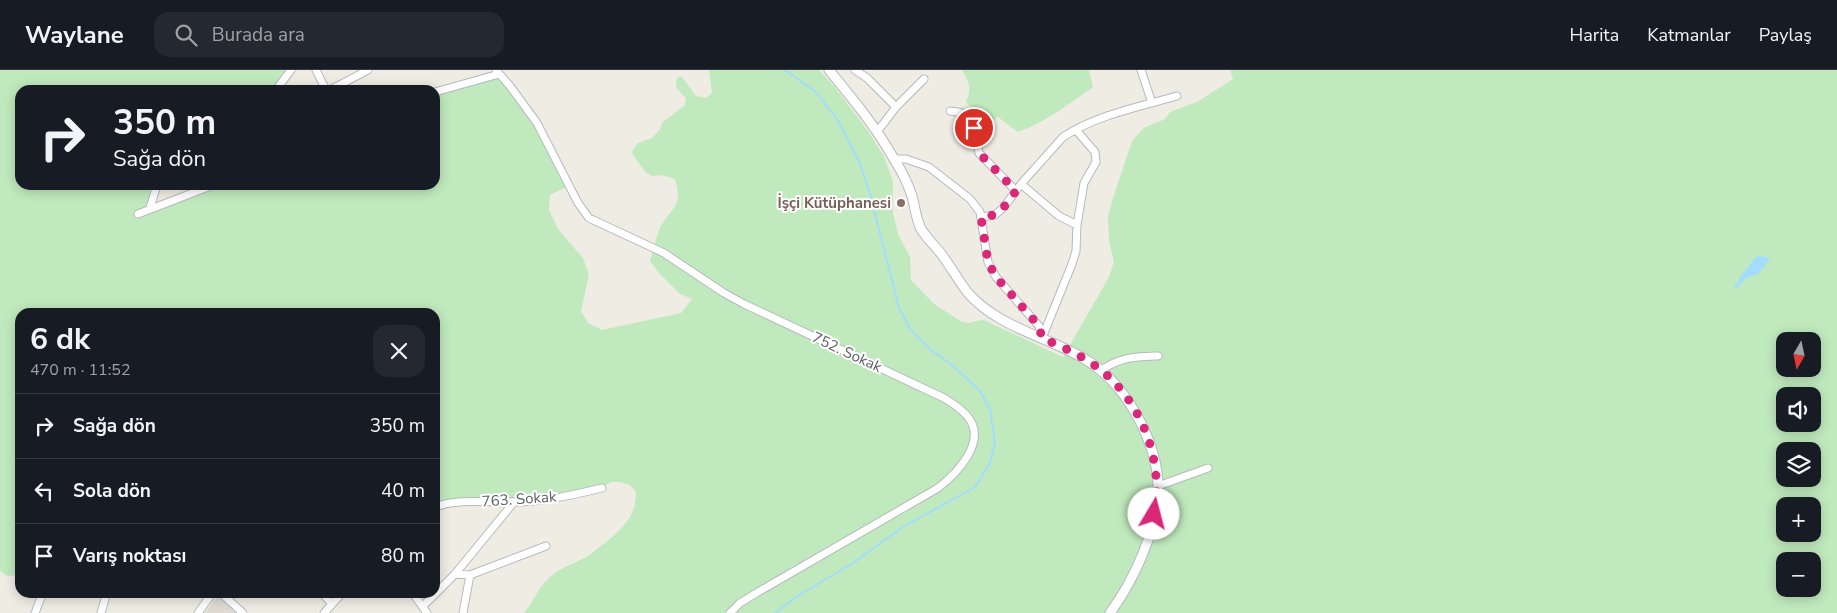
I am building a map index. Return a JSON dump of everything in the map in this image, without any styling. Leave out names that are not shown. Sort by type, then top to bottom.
[{"type":"street","points":[[280,85],[291,70]]},
{"type":"street","points":[[316,70],[324,85]]},
{"type":"street","points":[[340,85],[368,70]]},
{"type":"street","points":[[829,70],[877,132],[895,159],[912,194],[921,228],[970,295],[999,318],[1083,358],[1101,370],[1125,396],[1144,429],[1155,460],[1158,486],[1154,514],[1148,541],[1126,589],[1110,613]]},
{"type":"street","points":[[855,70],[867,78],[896,107]]},
{"type":"street","points":[[1141,70],[1152,103]]},
{"type":"street","points":[[440,90],[498,72]]},
{"type":"street","name":"752. Sokak","points":[[498,72],[537,124],[578,203],[589,218],[664,254],[744,304],[944,398],[960,408],[969,417],[972,424],[973,439],[969,453],[957,471],[947,481],[758,592],[740,603],[730,613]]},
{"type":"street","points":[[877,132],[896,107],[924,79]]},
{"type":"street","points":[[981,217],[995,215],[1004,207],[1021,184],[1063,137],[1092,121],[1177,96]]},
{"type":"street","points":[[950,111],[969,116],[972,120],[979,153],[1016,191]]},
{"type":"street","points":[[1042,338],[1072,264],[1078,238],[1077,225],[1084,183],[1096,162],[1097,156],[1076,130]]},
{"type":"street","points":[[895,159],[906,160],[929,167],[970,199],[980,212],[988,262],[996,277],[1039,326],[1042,338]]},
{"type":"street","points":[[1021,184],[1059,216],[1077,225]]},
{"type":"street","points":[[150,208],[156,190]]},
{"type":"street","points":[[138,214],[199,190]]},
{"type":"street","points":[[1101,370],[1115,361],[1126,358],[1158,356]]},
{"type":"street","points":[[1158,486],[1208,468]]},
{"type":"street","name":"763. Sokak","points":[[440,506],[458,502],[514,502],[548,499],[602,488]]},
{"type":"street","points":[[440,592],[514,502]]},
{"type":"street","points":[[455,574],[470,576],[546,546]]},
{"type":"street","points":[[463,613],[470,576]]},
{"type":"street","points":[[35,613],[41,598]]},
{"type":"street","points":[[101,613],[105,598]]},
{"type":"street","points":[[198,613],[209,598]]},
{"type":"street","points":[[227,598],[243,613]]},
{"type":"street","points":[[326,598],[332,604]]},
{"type":"street","points":[[324,613],[338,598]]},
{"type":"street","points":[[416,598],[425,610],[435,598]]},
{"type":"shaded area","points":[[216,598],[222,598],[239,613],[205,613]]},
{"type":"green space","points":[[0,70],[291,70],[280,85],[15,85],[15,190],[155,190],[150,208],[199,190],[440,190],[440,92],[499,76],[537,123],[570,185],[550,195],[549,210],[558,229],[583,258],[589,275],[581,311],[588,323],[602,330],[681,313],[692,299],[680,294],[650,261],[661,226],[676,205],[678,195],[675,179],[662,175],[653,176],[646,173],[632,151],[638,143],[652,138],[660,129],[662,123],[685,105],[686,98],[676,86],[678,77],[682,77],[696,96],[706,98],[712,93],[709,70],[819,70],[834,86],[868,131],[884,156],[893,182],[893,213],[898,234],[910,257],[911,280],[934,304],[962,322],[970,323],[984,320],[1063,357],[1108,279],[1114,262],[1109,241],[1108,218],[1132,141],[1144,128],[1165,119],[1170,112],[1197,102],[1233,79],[1230,70],[1837,70],[1837,613],[524,613],[544,583],[553,575],[588,556],[623,526],[634,508],[636,492],[630,485],[611,482],[602,488],[548,499],[440,507],[440,308],[15,308],[15,575],[9,576],[0,570]]},
{"type":"green space","points":[[962,70],[1089,70],[1093,87],[1048,118],[1018,132],[998,117],[988,124],[966,102],[969,85]]},
{"type":"water","points":[[1759,256],[1769,258],[1769,260],[1758,274],[1746,278],[1736,289],[1734,287],[1739,278],[1755,258]]},
{"type":"waterway","points":[[775,613],[796,597],[853,563],[903,527],[975,487],[990,463],[995,443],[990,409],[980,391],[952,365],[931,350],[910,329],[899,308],[868,187],[859,161],[837,119],[816,92],[785,70]]},
{"type":"place","name":"İşçi Kütüphanesi","points":[[901,203]]},
{"type":"route","points":[[974,128],[976,147],[979,153],[1016,191],[1004,207],[995,215],[981,217],[988,262],[996,277],[1039,326],[1042,338],[1083,358],[1101,370],[1125,396],[1144,429],[1155,460],[1158,486],[1154,514]]}]
